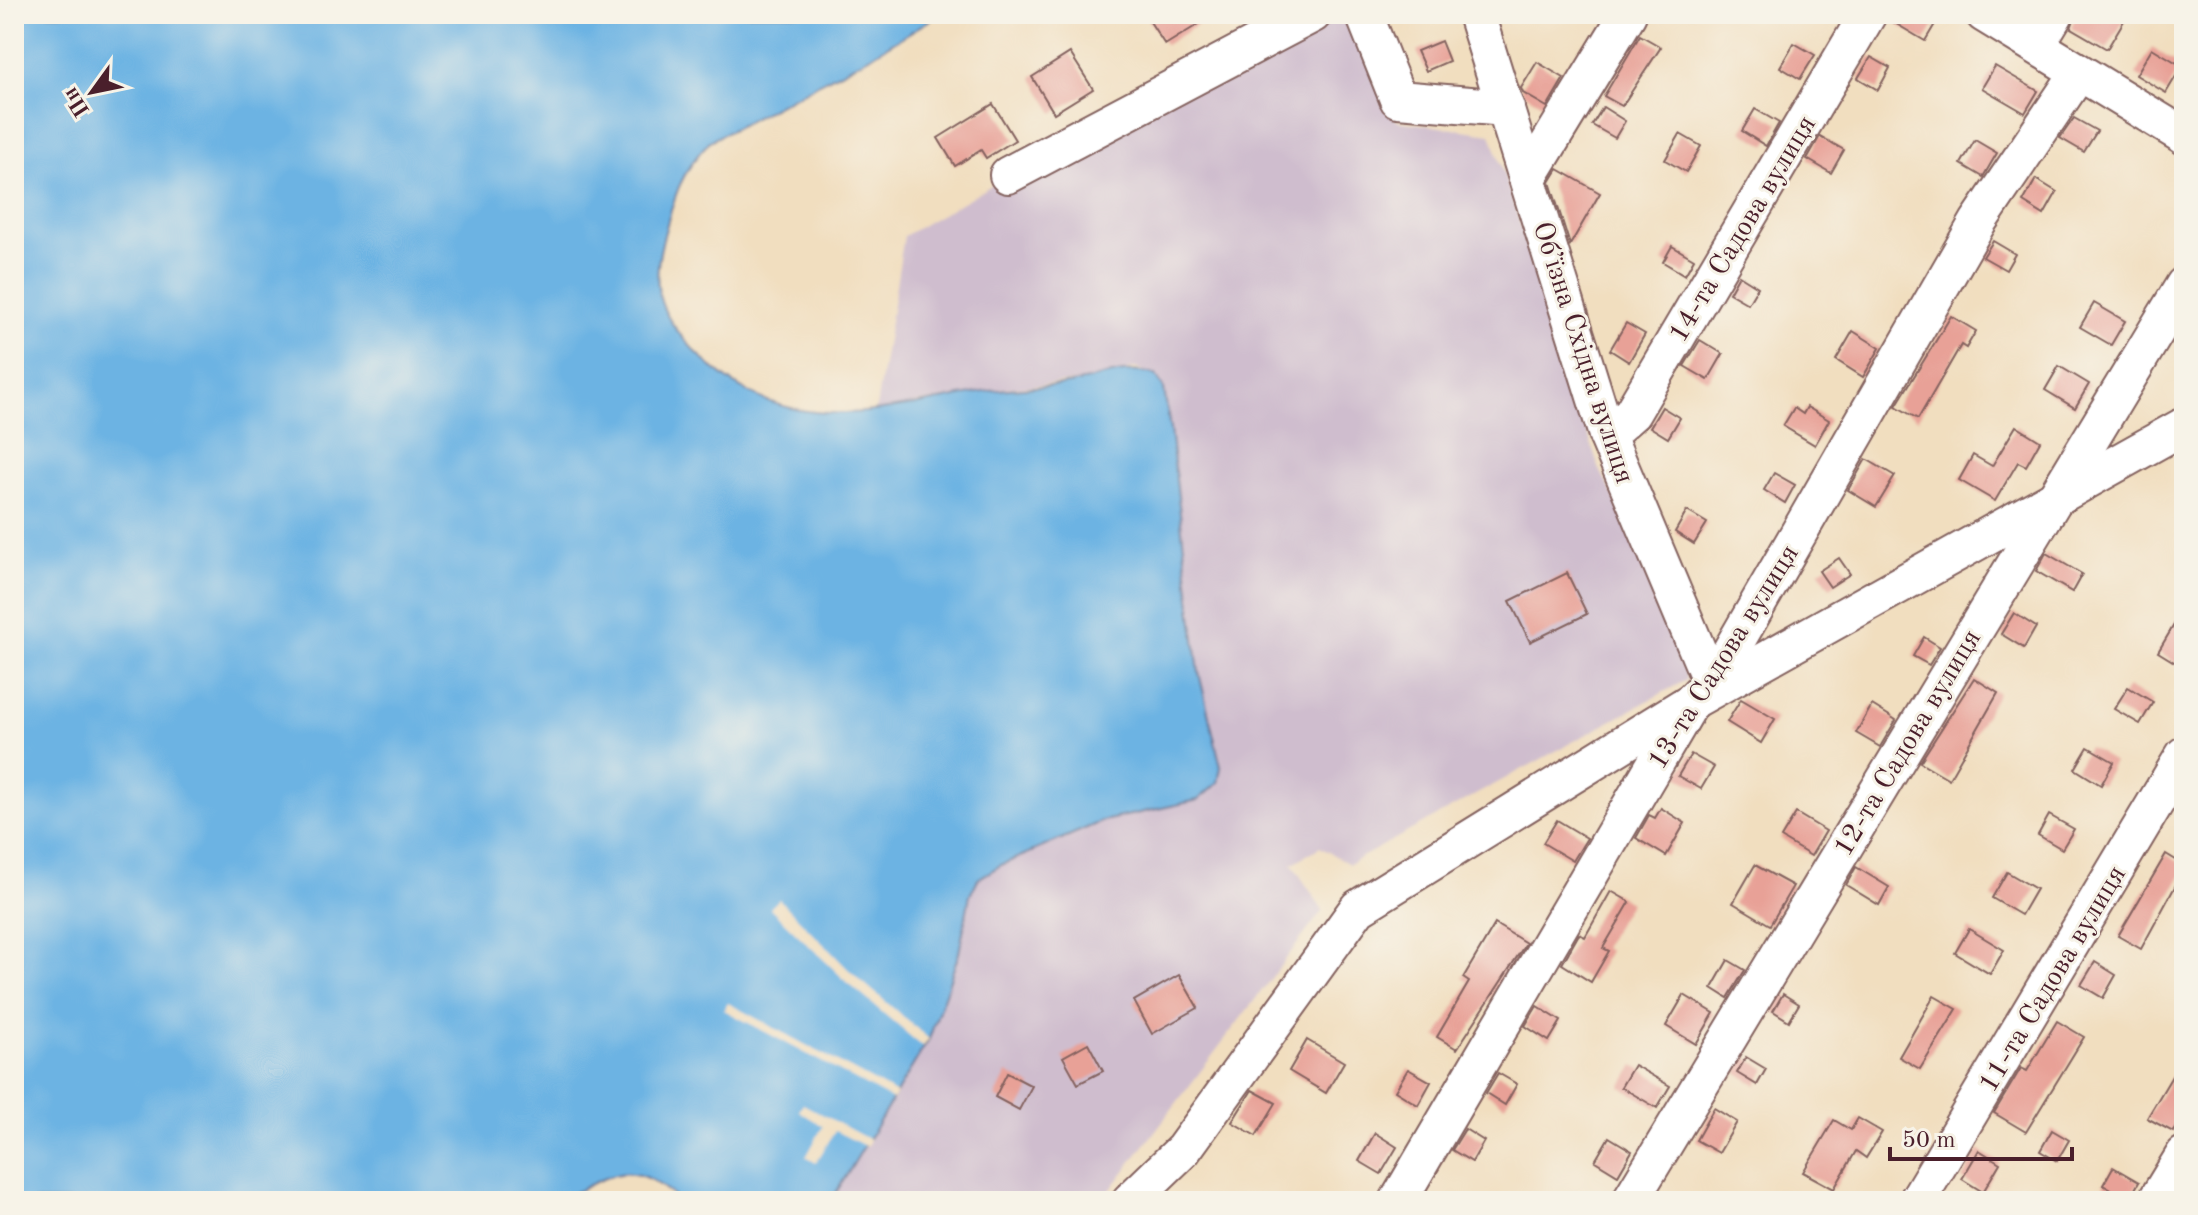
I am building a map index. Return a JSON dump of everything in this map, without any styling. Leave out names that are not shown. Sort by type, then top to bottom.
[{"type":"street","points":[[1008,175],[1313,14]]},
{"type":"street","points":[[1364,14],[1398,99],[1506,108]]},
{"type":"street","name":"Обʼїзна Східна вулиця","points":[[1476,14],[1607,435],[1705,668],[1717,675]]},
{"type":"street","points":[[1528,178],[1628,14]]},
{"type":"street","name":"14-та Садова вулиця","points":[[1607,435],[1632,413],[1868,14]]},
{"type":"street","points":[[1984,14],[2184,136]]},
{"type":"street","points":[[2036,45],[2055,14]]},
{"type":"street","name":"13-та Садова вулиця","points":[[1398,1201],[1692,701],[1717,675],[1978,222],[2078,74]]},
{"type":"street","name":"12-та Садова вулиця","points":[[1630,1201],[2184,285]]},
{"type":"street","points":[[1130,1201],[1183,1150],[1358,908],[1692,701],[2184,426]]},
{"type":"street","name":"11-та Садова вулиця","points":[[1917,1201],[2184,755]]},
{"type":"street","points":[[2156,1201],[2184,1155]]},
{"type":"shaded area","points":[[1285,14],[1346,14],[1397,121],[1491,134],[1599,468],[1680,622],[1686,680],[1349,864],[1320,847],[1292,864],[1323,910],[1102,1201],[831,1201],[929,1039],[966,921],[970,895],[978,879],[1001,865],[1103,821],[1170,807],[1199,673],[1170,429],[1164,389],[1156,375],[1135,368],[1092,380],[1005,388],[916,403],[875,414],[904,236]]},
{"type":"water","points":[[14,14],[940,14],[869,57],[710,141],[684,176],[670,214],[657,276],[661,302],[683,338],[728,380],[762,399],[796,409],[832,413],[867,412],[994,390],[1068,384],[1123,372],[1156,375],[1164,389],[1170,429],[1199,673],[1221,767],[1218,783],[1198,800],[1103,821],[1001,865],[978,879],[970,895],[959,953],[929,1039],[831,1201],[679,1201],[647,1178],[620,1174],[607,1177],[558,1201],[14,1201]]},
{"type":"pier","points":[[779,899],[851,972],[929,1039],[923,1047],[849,984],[770,908]]},
{"type":"pier","points":[[728,1003],[897,1094],[893,1100],[724,1010]]},
{"type":"pier","points":[[803,1104],[870,1140],[867,1147],[835,1131],[816,1163],[806,1157],[823,1126],[799,1111]]},
{"type":"building","points":[[1145,14],[1215,14],[1165,45]]},
{"type":"building","points":[[1889,14],[1941,14],[1925,41],[1888,19]]},
{"type":"building","points":[[2076,14],[2128,14],[2107,49],[2071,28]]},
{"type":"building","points":[[1640,35],[1661,47],[1622,106],[1604,96]]},
{"type":"building","points":[[1441,41],[1449,61],[1426,71],[1417,51]]},
{"type":"building","points":[[1794,43],[1815,55],[1800,79],[1780,67]]},
{"type":"building","points":[[2152,48],[2182,66],[2166,93],[2136,75]]},
{"type":"building","points":[[1070,53],[1093,89],[1054,113],[1032,77]]},
{"type":"building","points":[[1871,57],[1890,68],[1878,90],[1858,78]]},
{"type":"building","points":[[1537,62],[1564,78],[1547,107],[1523,93],[1521,88]]},
{"type":"building","points":[[1995,66],[2038,91],[2025,113],[1982,88]]},
{"type":"building","points":[[993,104],[1015,140],[986,158],[981,150],[955,166],[938,138]]},
{"type":"building","points":[[1603,107],[1625,121],[1615,138],[1592,125]]},
{"type":"building","points":[[1755,109],[1779,123],[1766,146],[1742,131]]},
{"type":"building","points":[[2074,118],[2097,131],[2084,152],[2060,138]]},
{"type":"building","points":[[1680,134],[1701,146],[1686,172],[1665,160]]},
{"type":"building","points":[[1820,136],[1844,150],[1831,173],[1807,159]]},
{"type":"building","points":[[1975,140],[1997,153],[1983,177],[1961,164]]},
{"type":"building","points":[[1558,169],[1600,193],[1570,245],[1550,182]]},
{"type":"building","points":[[2036,179],[2057,192],[2044,215],[2023,202]]},
{"type":"building","points":[[1993,241],[2015,254],[2006,270],[1983,257]]},
{"type":"building","points":[[1672,246],[1694,259],[1685,275],[1663,262]]},
{"type":"building","points":[[1739,275],[1758,287],[1748,304],[1729,293]]},
{"type":"building","points":[[2094,303],[2125,321],[2111,345],[2080,327]]},
{"type":"building","points":[[1951,316],[1976,331],[1966,348],[1961,345],[1918,419],[1896,406]]},
{"type":"building","points":[[1626,323],[1645,334],[1629,362],[1610,350]]},
{"type":"building","points":[[1853,331],[1880,348],[1863,377],[1836,360]]},
{"type":"building","points":[[1700,340],[1723,354],[1708,380],[1684,366]]},
{"type":"building","points":[[2059,366],[2089,384],[2075,408],[2045,390]]},
{"type":"building","points":[[1662,407],[1680,418],[1668,438],[1650,427]]},
{"type":"building","points":[[1807,407],[1829,420],[1815,445],[1783,426],[1794,408],[1803,414]]},
{"type":"building","points":[[2016,426],[2040,441],[2026,466],[2018,462],[1995,501],[1959,480],[1973,455],[1992,466]]},
{"type":"building","points":[[1866,459],[1895,476],[1876,507],[1848,490]]},
{"type":"building","points":[[1774,473],[1795,485],[1785,503],[1764,490]]},
{"type":"building","points":[[1687,511],[1707,523],[1694,544],[1675,532]]},
{"type":"building","points":[[2046,553],[2082,574],[2072,592],[2036,571]]},
{"type":"building","points":[[1839,558],[1850,574],[1830,587],[1819,571]]},
{"type":"building","points":[[1567,573],[1587,614],[1530,642],[1510,601]]},
{"type":"building","points":[[2184,608],[2184,668],[2158,652]]},
{"type":"building","points":[[2014,613],[2036,627],[2024,648],[2001,634]]},
{"type":"building","points":[[1924,637],[1940,647],[1929,665],[1913,656]]},
{"type":"building","points":[[1974,678],[1998,693],[1949,779],[1920,762]]},
{"type":"building","points":[[2128,687],[2153,702],[2140,724],[2114,709]]},
{"type":"building","points":[[1741,699],[1775,719],[1761,743],[1727,722]]},
{"type":"building","points":[[1872,705],[1896,720],[1880,747],[1856,733]]},
{"type":"building","points":[[2088,747],[2114,762],[2101,785],[2075,769]]},
{"type":"building","points":[[1691,754],[1714,767],[1701,789],[1678,776]]},
{"type":"building","points":[[1661,808],[1685,823],[1666,856],[1636,838],[1649,815],[1655,818]]},
{"type":"building","points":[[1796,813],[1826,831],[1811,856],[1781,838]]},
{"type":"building","points":[[2049,815],[2074,829],[2062,849],[2038,835]]},
{"type":"building","points":[[1557,820],[1587,838],[1573,861],[1543,843]]},
{"type":"building","points":[[2166,854],[2184,865],[2184,870],[2141,949],[2118,936]]},
{"type":"building","points":[[1755,865],[1793,886],[1770,925],[1733,903]]},
{"type":"building","points":[[1856,867],[1889,887],[1879,905],[1846,885]]},
{"type":"building","points":[[2007,872],[2036,889],[2021,915],[1992,898]]},
{"type":"building","points":[[1611,891],[1630,902],[1603,948],[1609,951],[1591,982],[1562,964],[1579,934],[1585,937]]},
{"type":"building","points":[[1495,924],[1526,943],[1457,1049],[1437,1037],[1469,982],[1463,978]]},
{"type":"building","points":[[1969,929],[2004,950],[1990,974],[1955,953]]},
{"type":"building","points":[[1728,960],[1745,970],[1728,998],[1712,988]]},
{"type":"building","points":[[2095,962],[2116,975],[2103,998],[2081,985]]},
{"type":"building","points":[[1179,975],[1198,1008],[1152,1034],[1134,1001]]},
{"type":"building","points":[[1783,994],[1799,1004],[1789,1021],[1773,1011]]},
{"type":"building","points":[[1684,995],[1714,1013],[1696,1044],[1666,1026]]},
{"type":"building","points":[[1934,996],[1957,1009],[1920,1069],[1899,1057]]},
{"type":"building","points":[[1537,1006],[1561,1021],[1549,1041],[1525,1026]]},
{"type":"building","points":[[2057,1021],[2084,1037],[2026,1132],[1994,1113],[2021,1068],[2027,1071]]},
{"type":"building","points":[[1307,1040],[1344,1062],[1326,1093],[1289,1071]]},
{"type":"building","points":[[1088,1043],[1103,1071],[1078,1084],[1063,1057]]},
{"type":"building","points":[[2184,1056],[2184,1113],[2173,1132],[2147,1118]]},
{"type":"building","points":[[1746,1057],[1766,1069],[1757,1085],[1737,1073]]},
{"type":"building","points":[[1634,1065],[1670,1086],[1657,1108],[1621,1087]]},
{"type":"building","points":[[1408,1069],[1431,1082],[1418,1105],[1395,1091]]},
{"type":"building","points":[[1007,1073],[1032,1086],[1019,1110],[995,1097]]},
{"type":"building","points":[[1498,1073],[1517,1084],[1505,1105],[1486,1093]]},
{"type":"building","points":[[1252,1090],[1276,1103],[1256,1136],[1232,1122]]},
{"type":"building","points":[[1714,1108],[1737,1122],[1719,1153],[1696,1140]]},
{"type":"building","points":[[1858,1118],[1882,1132],[1866,1158],[1856,1151],[1834,1189],[1803,1172],[1834,1120],[1851,1130]]},
{"type":"building","points":[[1465,1129],[1484,1141],[1472,1162],[1452,1150]]},
{"type":"building","points":[[2052,1130],[2069,1140],[2057,1161],[2040,1151]]},
{"type":"building","points":[[1375,1133],[1397,1147],[1381,1174],[1359,1161]]},
{"type":"building","points":[[1609,1137],[1632,1151],[1618,1175],[1595,1161]]},
{"type":"building","points":[[1979,1150],[2000,1163],[1983,1192],[1962,1179]]},
{"type":"building","points":[[2113,1167],[2139,1182],[2129,1200],[2103,1185]]}]
